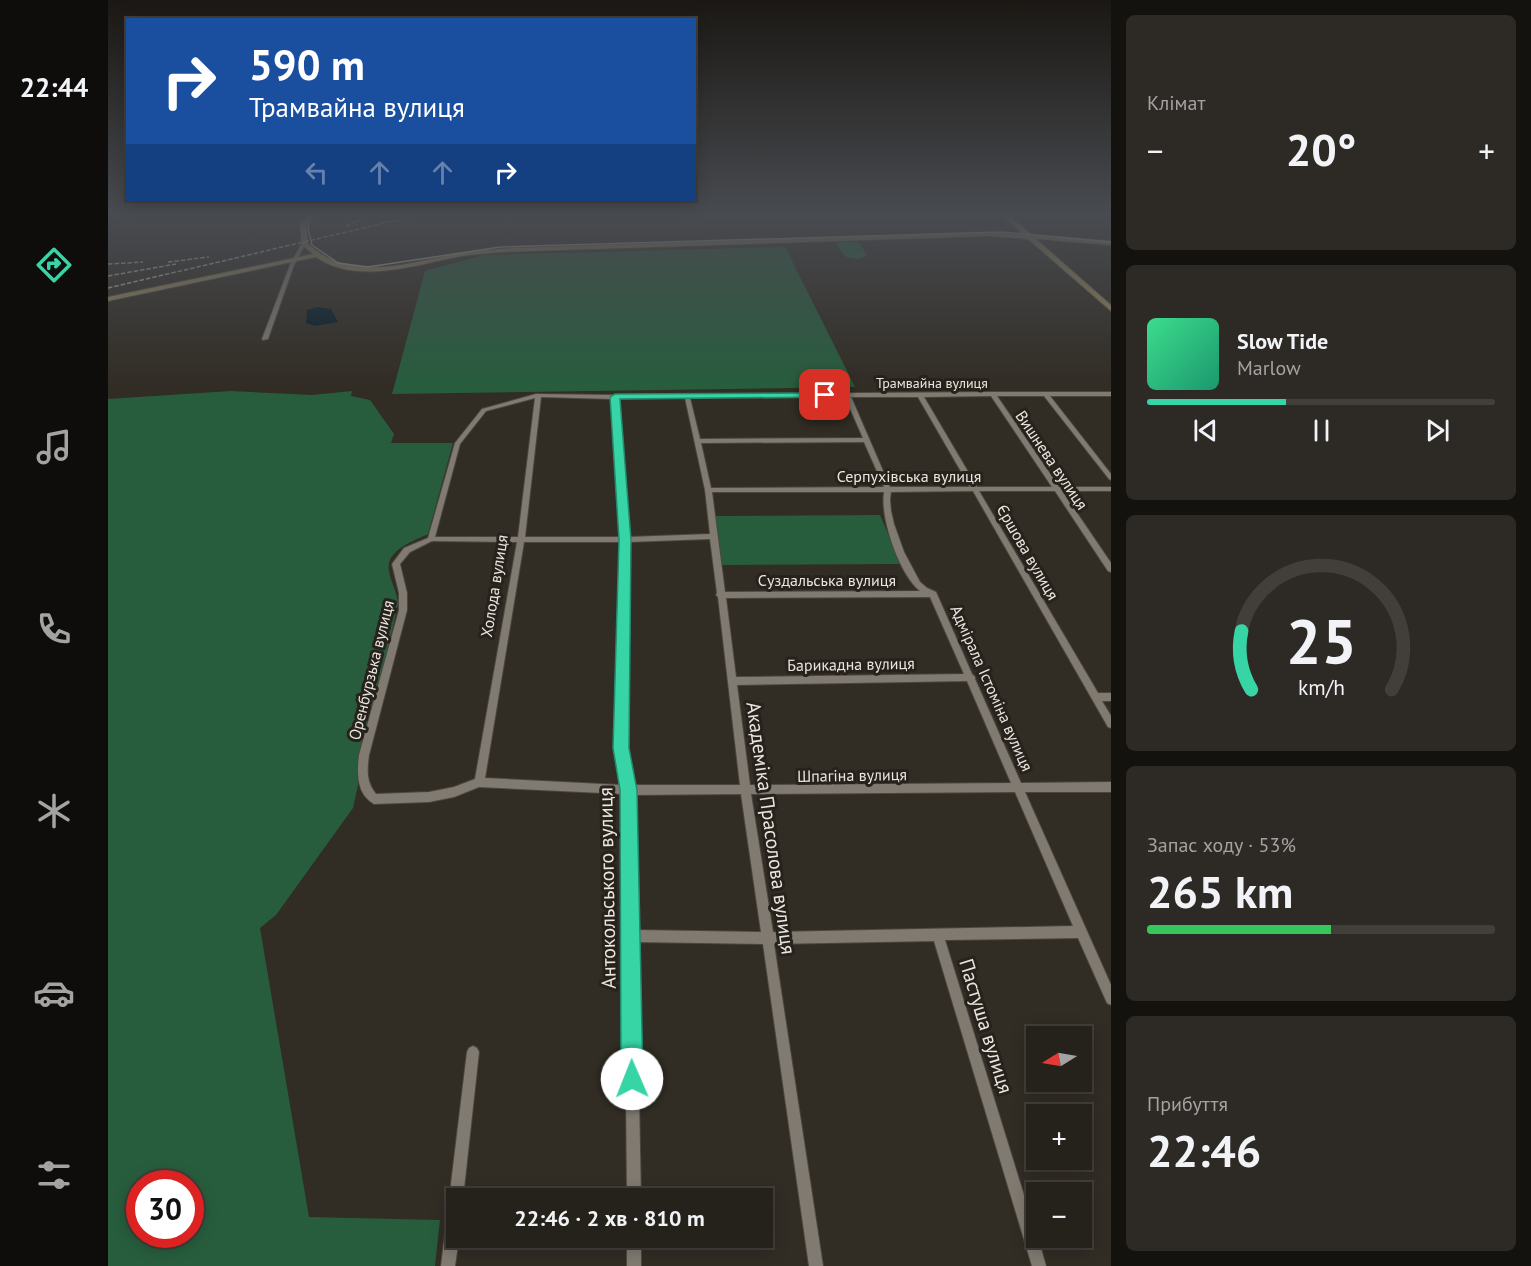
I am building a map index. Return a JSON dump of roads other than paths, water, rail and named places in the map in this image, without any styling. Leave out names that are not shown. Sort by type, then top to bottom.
[{"type":"street","points":[[108,299],[236,272]]},
{"type":"street","points":[[265,339],[290,272]]},
{"type":"street","points":[[1070,272],[1111,309]]},
{"type":"street","name":"Вишнева вулиця","points":[[992,394],[1054,489],[1111,569]]},
{"type":"street","points":[[1046,394],[1111,478]]},
{"type":"street","name":"Трамвайна вулиця","points":[[538,395],[615,397],[1111,394]]},
{"type":"street","points":[[538,395],[484,410],[457,444],[431,539],[625,540],[712,536]]},
{"type":"street","name":"Холода вулиця","points":[[479,782],[521,540],[538,395]]},
{"type":"street","name":"Адмірала Істоміна вулиця","points":[[847,395],[888,490],[885,503],[897,543],[915,582],[922,589],[933,594],[1111,999]]},
{"type":"street","name":"Єршова вулиця","points":[[920,395],[973,490],[1111,724]]},
{"type":"street","name":"Академіка Прасолова вулиця","points":[[687,396],[708,490],[746,791],[816,1266]]},
{"type":"street","name":"Антокольського вулиця","points":[[615,397],[625,540],[621,748],[628,790],[633,1188]]},
{"type":"street","points":[[698,441],[866,440]]},
{"type":"street","name":"Серпухівська вулиця","points":[[708,490],[1111,489]]},
{"type":"street","name":"Оренбурзька вулиця","points":[[361,774],[364,755],[403,610],[403,593],[396,564],[407,550],[431,539]]},
{"type":"street","name":"Суздальська вулиця","points":[[720,595],[933,594]]},
{"type":"street","name":"Барикадна вулиця","points":[[732,681],[971,677]]},
{"type":"street","points":[[1095,697],[1111,697]]},
{"type":"street","name":"Шпагіна вулиця","points":[[361,774],[363,786],[374,799],[429,797],[454,792],[479,782],[628,790],[746,791],[1111,787]]},
{"type":"street","points":[[630,936],[768,938],[1082,932]]},
{"type":"street","name":"Пастуша вулиця","points":[[938,934],[1039,1266]]},
{"type":"street","points":[[447,1266],[473,1052]]},
{"type":"street","points":[[634,1248],[634,1266]]},
{"type":"water","points":[[318,307],[331,309],[338,322],[315,326],[306,323],[307,310]]},
{"type":"railway","points":[[108,276],[130,272]]},
{"type":"railway","points":[[108,288],[176,272]]}]
